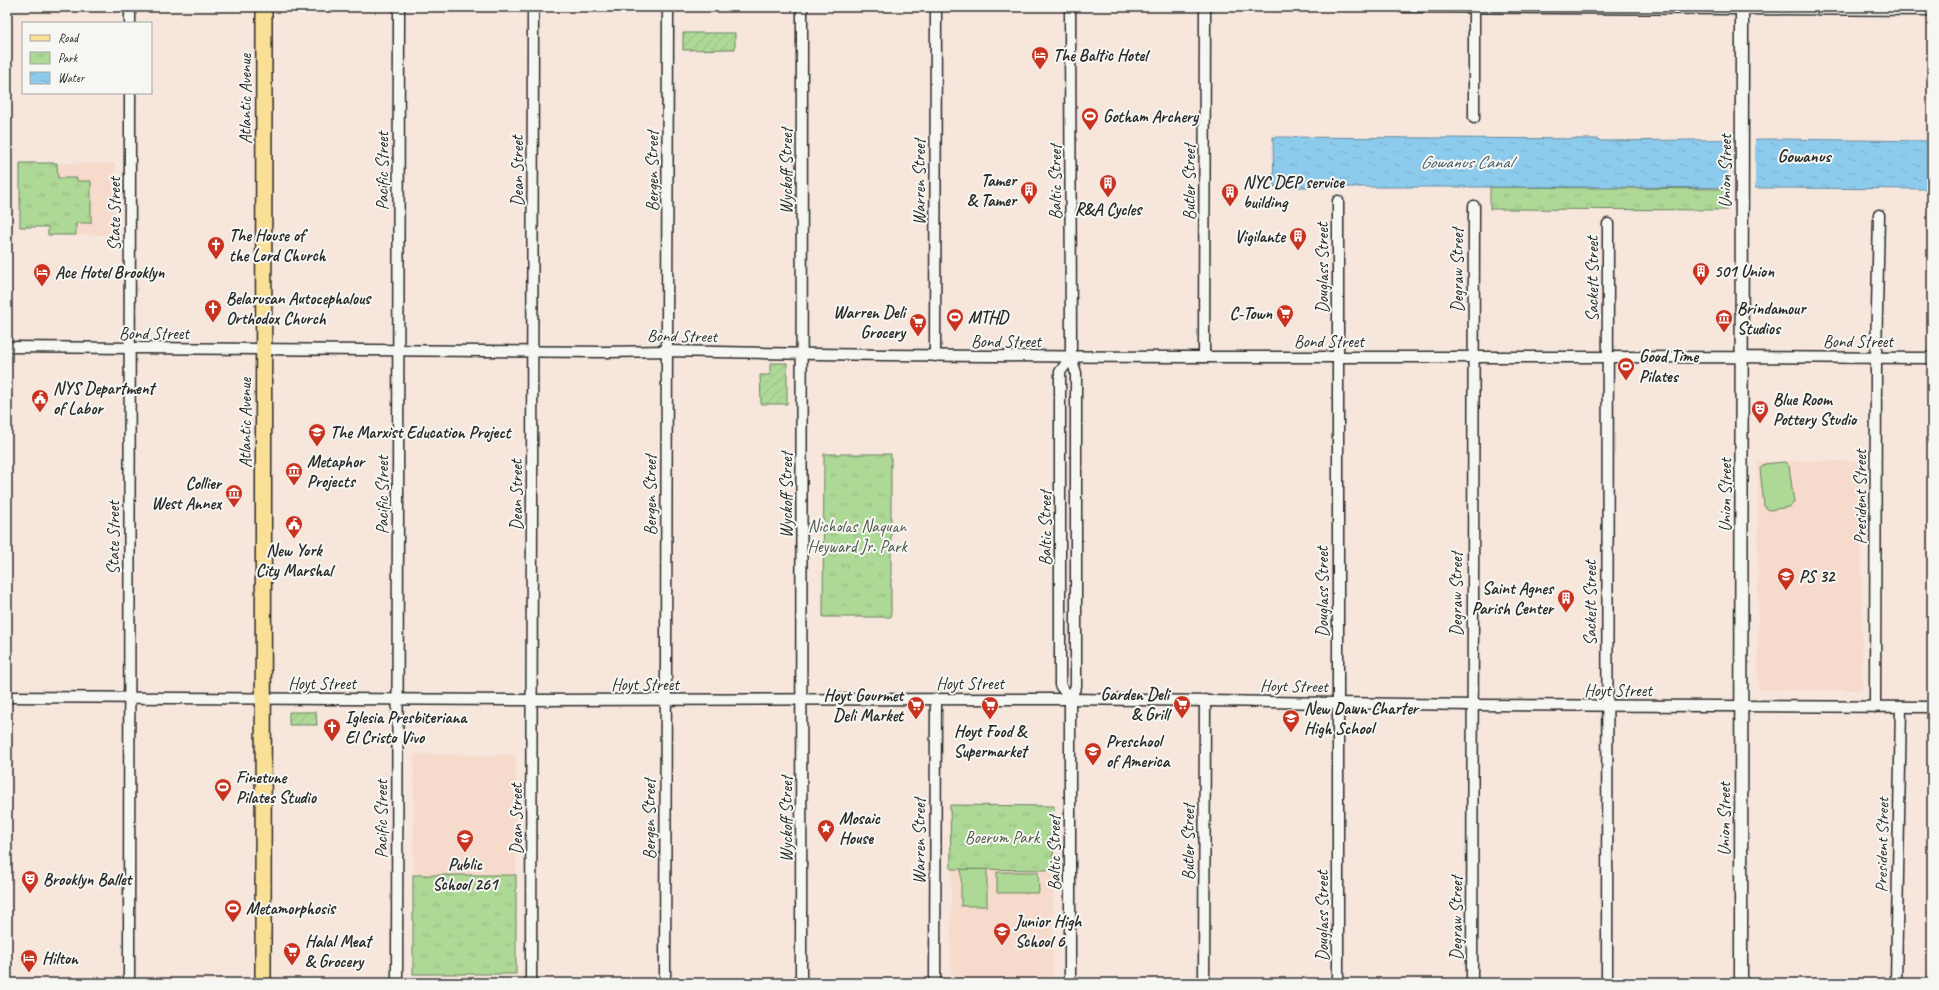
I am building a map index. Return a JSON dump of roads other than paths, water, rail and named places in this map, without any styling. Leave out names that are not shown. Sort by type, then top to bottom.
[{"type":"main road","name":"Atlantic Avenue","points":[[263,983],[264,7]]},
{"type":"street","points":[[130,7],[130,22]]},
{"type":"street","name":"Pacific Street","points":[[397,983],[399,7]]},
{"type":"street","name":"Dean Street","points":[[531,983],[533,7]]},
{"type":"street","name":"Bergen Street","points":[[665,983],[668,7]]},
{"type":"street","name":"Wyckoff Street","points":[[801,983],[802,7]]},
{"type":"street","name":"Warren Street","points":[[935,356],[936,7]]},
{"type":"street","name":"Baltic Street","points":[[1070,7],[1071,357],[1076,373],[1076,686],[1070,699],[1070,983]]},
{"type":"street","name":"Butler Street","points":[[1204,357],[1205,7]]},
{"type":"street","points":[[1402,7],[1876,8],[1932,10]]},
{"type":"street","points":[[1474,7],[1474,118]]},
{"type":"street","name":"Union Street","points":[[1741,983],[1742,8]]},
{"type":"street","name":"State Street","points":[[128,983],[130,94]]},
{"type":"street","name":"Douglass Street","points":[[1338,201],[1338,983]]},
{"type":"street","name":"Degraw Street","points":[[1472,983],[1474,206]]},
{"type":"street","name":"President Street","points":[[1875,707],[1876,357],[1879,215]]},
{"type":"street","name":"Sackett Street","points":[[1607,983],[1606,706],[1608,224]]},
{"type":"street","name":"Bond Street","points":[[7,347],[264,350],[667,351],[1071,357],[1608,356],[1932,358]]},
{"type":"street","name":"Baltic Street","points":[[1070,699],[1060,685],[1060,372],[1071,357]]},
{"type":"street","name":"Hoyt Street","points":[[7,697],[398,700],[1070,699],[1472,705],[1932,707]]},
{"type":"street","name":"Warren Street","points":[[935,983],[936,699]]},
{"type":"street","name":"Butler Street","points":[[1204,983],[1205,700]]},
{"type":"street","name":"President Street","points":[[1896,983],[1901,707]]},
{"type":"water","name":"Gowanus Canal","points":[[1273,137],[1597,139],[1601,141],[1775,139],[1932,141],[1932,189],[1274,187]]},
{"type":"place","name":"The Baltic Hotel","points":[[1040,70]]},
{"type":"place","name":"Gotham Archery","points":[[1090,131]]},
{"type":"place","name":"R&A Cycles","points":[[1108,198]]},
{"type":"place","name":"Tamer & Tamer","points":[[1029,205]]},
{"type":"place","name":"NYC DEP service building","points":[[1230,207]]},
{"type":"place","name":"Vigilante","points":[[1298,251]]},
{"type":"place","name":"The House of the Lord Church","points":[[216,260]]},
{"type":"place","name":"501 Union","points":[[1701,286]]},
{"type":"place","name":"Ace Hotel Brooklyn","points":[[42,287]]},
{"type":"place","name":"Belarusan Autocephalous Orthodox Church","points":[[213,323]]},
{"type":"place","name":"C-Town","points":[[1285,328]]},
{"type":"place","name":"MTHD","points":[[955,332]]},
{"type":"place","name":"Brindamour Studios","points":[[1724,333]]},
{"type":"place","name":"Warren Deli Grocery","points":[[918,337]]},
{"type":"place","name":"Good Time Pilates","points":[[1626,381]]},
{"type":"place","name":"NYS Department of Labor","points":[[40,413]]},
{"type":"place","name":"Blue Room Pottery Studio","points":[[1760,424]]},
{"type":"place","name":"The Marxist Education Project","points":[[317,447]]},
{"type":"place","name":"Metaphor Projects","points":[[294,486]]},
{"type":"place","name":"Collier West Annex","points":[[234,508]]},
{"type":"place","name":"New York City Marshal","points":[[294,539]]},
{"type":"place","name":"PS 32","points":[[1786,591]]},
{"type":"place","name":"Saint Agnes Parish Center","points":[[1566,613]]},
{"type":"place","name":"Garden Deli & Grill","points":[[1182,719]]},
{"type":"place","name":"Hoyt Gourmet Deli Market","points":[[916,720]]},
{"type":"place","name":"Hoyt Food & Supermarket","points":[[990,720]]},
{"type":"place","name":"New Dawn Charter High School","points":[[1291,733]]},
{"type":"place","name":"Iglesia Presbiteriana El Cristo Vivo","points":[[332,742]]},
{"type":"place","name":"Preschool of America","points":[[1093,766]]},
{"type":"place","name":"Finetune Pilates Studio","points":[[223,802]]},
{"type":"place","name":"Mosaic House","points":[[826,843]]},
{"type":"place","name":"Public School 261","points":[[465,853]]},
{"type":"place","name":"Brooklyn Ballet","points":[[30,894]]},
{"type":"place","name":"Metamorphosis","points":[[233,923]]},
{"type":"place","name":"Junior High School 6","points":[[1002,946]]},
{"type":"place","name":"Halal Meat & Grocery","points":[[292,966]]},
{"type":"place","name":"Hilton","points":[[29,973]]},
{"type":"district","name":"Gowanus","points":[[1804,156]]},
{"type":"park label","name":"Nicholas Naquan Heyward Jr. Park","points":[[857,536]]},
{"type":"park label","name":"Boerum Park","points":[[1002,837]]}]
